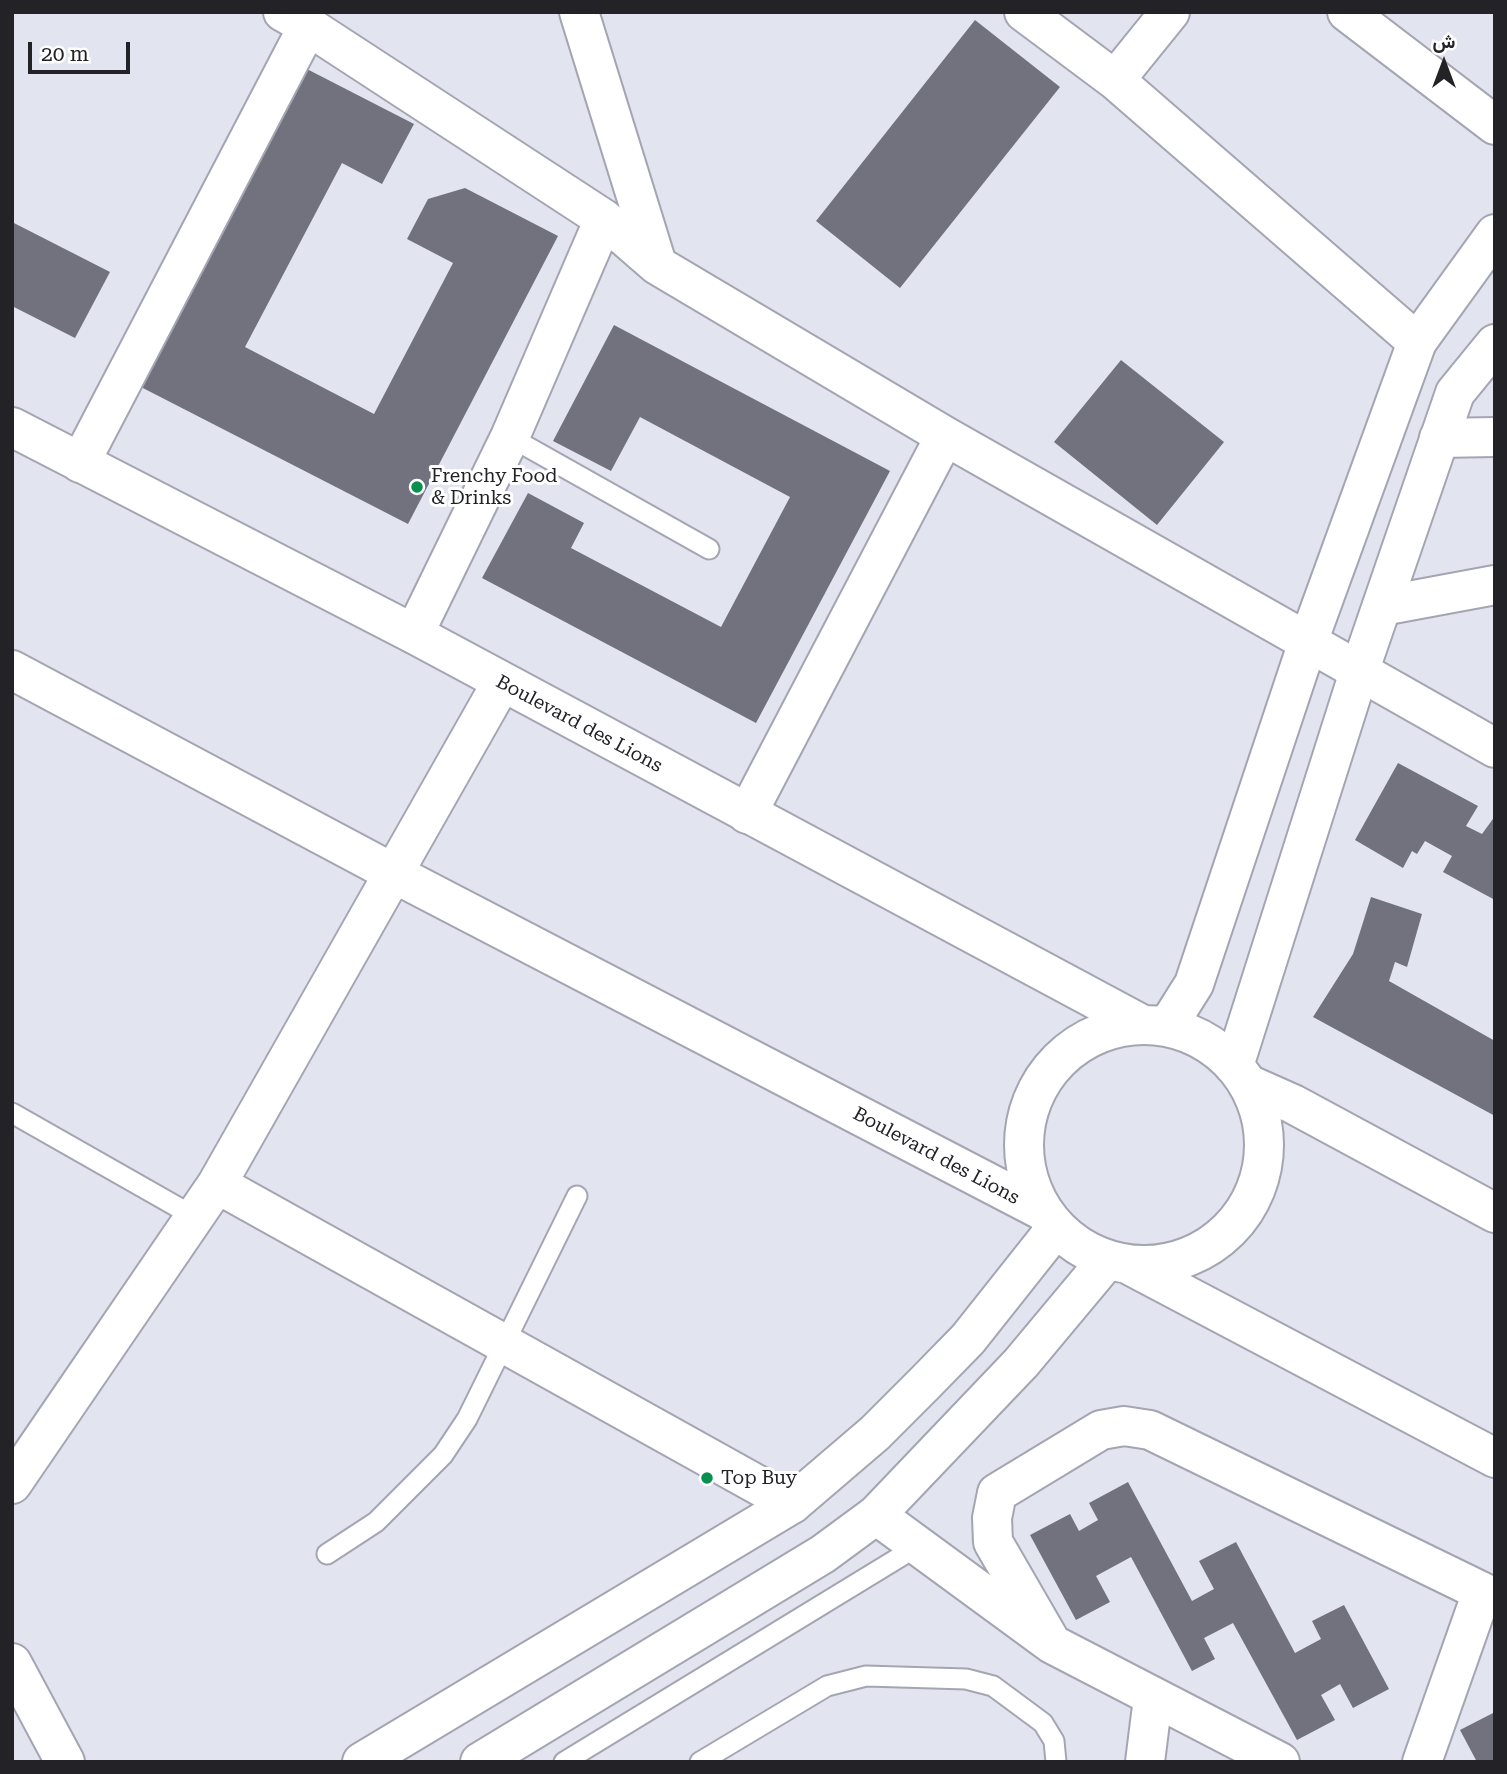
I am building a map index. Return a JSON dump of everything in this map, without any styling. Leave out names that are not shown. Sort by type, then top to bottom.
[{"type":"street","points":[[579,12],[657,265]]},
{"type":"street","points":[[1024,12],[1115,80],[1417,342]]},
{"type":"street","points":[[1115,80],[1170,12]]},
{"type":"street","points":[[1347,12],[1495,125]]},
{"type":"street","points":[[80,463],[295,19],[604,219],[657,265],[945,436],[1495,748]]},
{"type":"street","points":[[414,634],[510,437],[604,219]]},
{"type":"street","points":[[1155,1026],[1194,985],[1308,642],[1417,342],[1495,234]]},
{"type":"street","points":[[1118,1262],[1152,1266],[1194,1254],[1231,1229],[1245,1212],[1262,1170],[1264,1148],[1257,1104],[1241,1075],[1359,672],[1454,393],[1495,344]]},
{"type":"street","name":"Boulevard des Lions","points":[[12,427],[414,634],[747,814],[1155,1026]]},
{"type":"street","points":[[747,814],[945,436]]},
{"type":"street","points":[[1439,438],[1495,437]]},
{"type":"street","points":[[1382,606],[1495,584]]},
{"type":"street","name":"Boulevard des Lions","points":[[12,670],[1049,1220]]},
{"type":"street","points":[[12,1484],[217,1184],[502,682]]},
{"type":"street","points":[[1495,1213],[1241,1075],[1204,1041],[1155,1026],[1097,1034],[1067,1053],[1043,1078],[1025,1122],[1023,1145],[1032,1191],[1049,1220],[1079,1247],[1118,1262],[1495,1458]]},
{"type":"street","points":[[217,1184],[792,1504]]},
{"type":"street","points":[[362,1762],[792,1504],[875,1433],[975,1329],[1049,1220]]},
{"type":"street","points":[[481,1762],[823,1554],[876,1515],[1118,1262]]},
{"type":"street","points":[[1052,1644],[993,1542],[992,1518],[997,1493],[1101,1430],[1124,1426],[1150,1430],[1488,1595],[1422,1762]]},
{"type":"street","points":[[876,1515],[1052,1644],[1280,1762]]},
{"type":"street","points":[[12,1663],[65,1762]]},
{"type":"street","points":[[1145,1762],[1153,1698]]},
{"type":"lane","points":[[510,437],[709,549]]},
{"type":"lane","points":[[12,1113],[195,1217]]},
{"type":"lane","points":[[327,1554],[376,1522],[443,1455],[467,1419],[577,1196]]},
{"type":"lane","points":[[564,1762],[918,1546]]},
{"type":"lane","points":[[700,1762],[827,1686],[866,1676],[966,1679],[993,1686],[1043,1723],[1054,1741],[1056,1762]]},
{"type":"building","points":[[975,20],[1060,87],[900,288],[816,221]]},
{"type":"building","points":[[303,67],[414,124],[382,184],[342,163],[245,347],[374,414],[453,263],[407,239],[428,199],[465,188],[558,236],[408,524],[137,385]]},
{"type":"building","points":[[12,222],[110,272],[75,338],[12,306]]},
{"type":"building","points":[[614,325],[890,471],[756,723],[482,578],[528,493],[584,523],[571,548],[721,627],[790,497],[640,417],[611,471],[553,441]]},
{"type":"building","points":[[1121,360],[1224,442],[1157,525],[1054,442]]},
{"type":"building","points":[[1398,763],[1478,806],[1466,826],[1482,834],[1495,816],[1495,900],[1443,872],[1452,856],[1425,841],[1417,854],[1412,851],[1403,868],[1355,840]]},
{"type":"building","points":[[1371,897],[1422,914],[1407,967],[1395,962],[1389,981],[1495,1041],[1495,1116],[1313,1017],[1353,954]]},
{"type":"building","points":[[1128,1482],[1192,1601],[1214,1589],[1199,1561],[1236,1542],[1295,1653],[1321,1639],[1312,1621],[1344,1605],[1389,1689],[1353,1708],[1340,1684],[1321,1695],[1335,1720],[1297,1740],[1233,1623],[1204,1638],[1215,1659],[1192,1671],[1131,1557],[1096,1576],[1110,1602],[1076,1620],[1030,1535],[1070,1514],[1079,1531],[1098,1520],[1089,1503]]},
{"type":"building","points":[[1495,1712],[1495,1762],[1477,1762],[1460,1730]]},
{"type":"place","name":"Frenchy Food & Drinks","points":[[417,487]]},
{"type":"place","name":"Top Buy","points":[[707,1478]]}]
